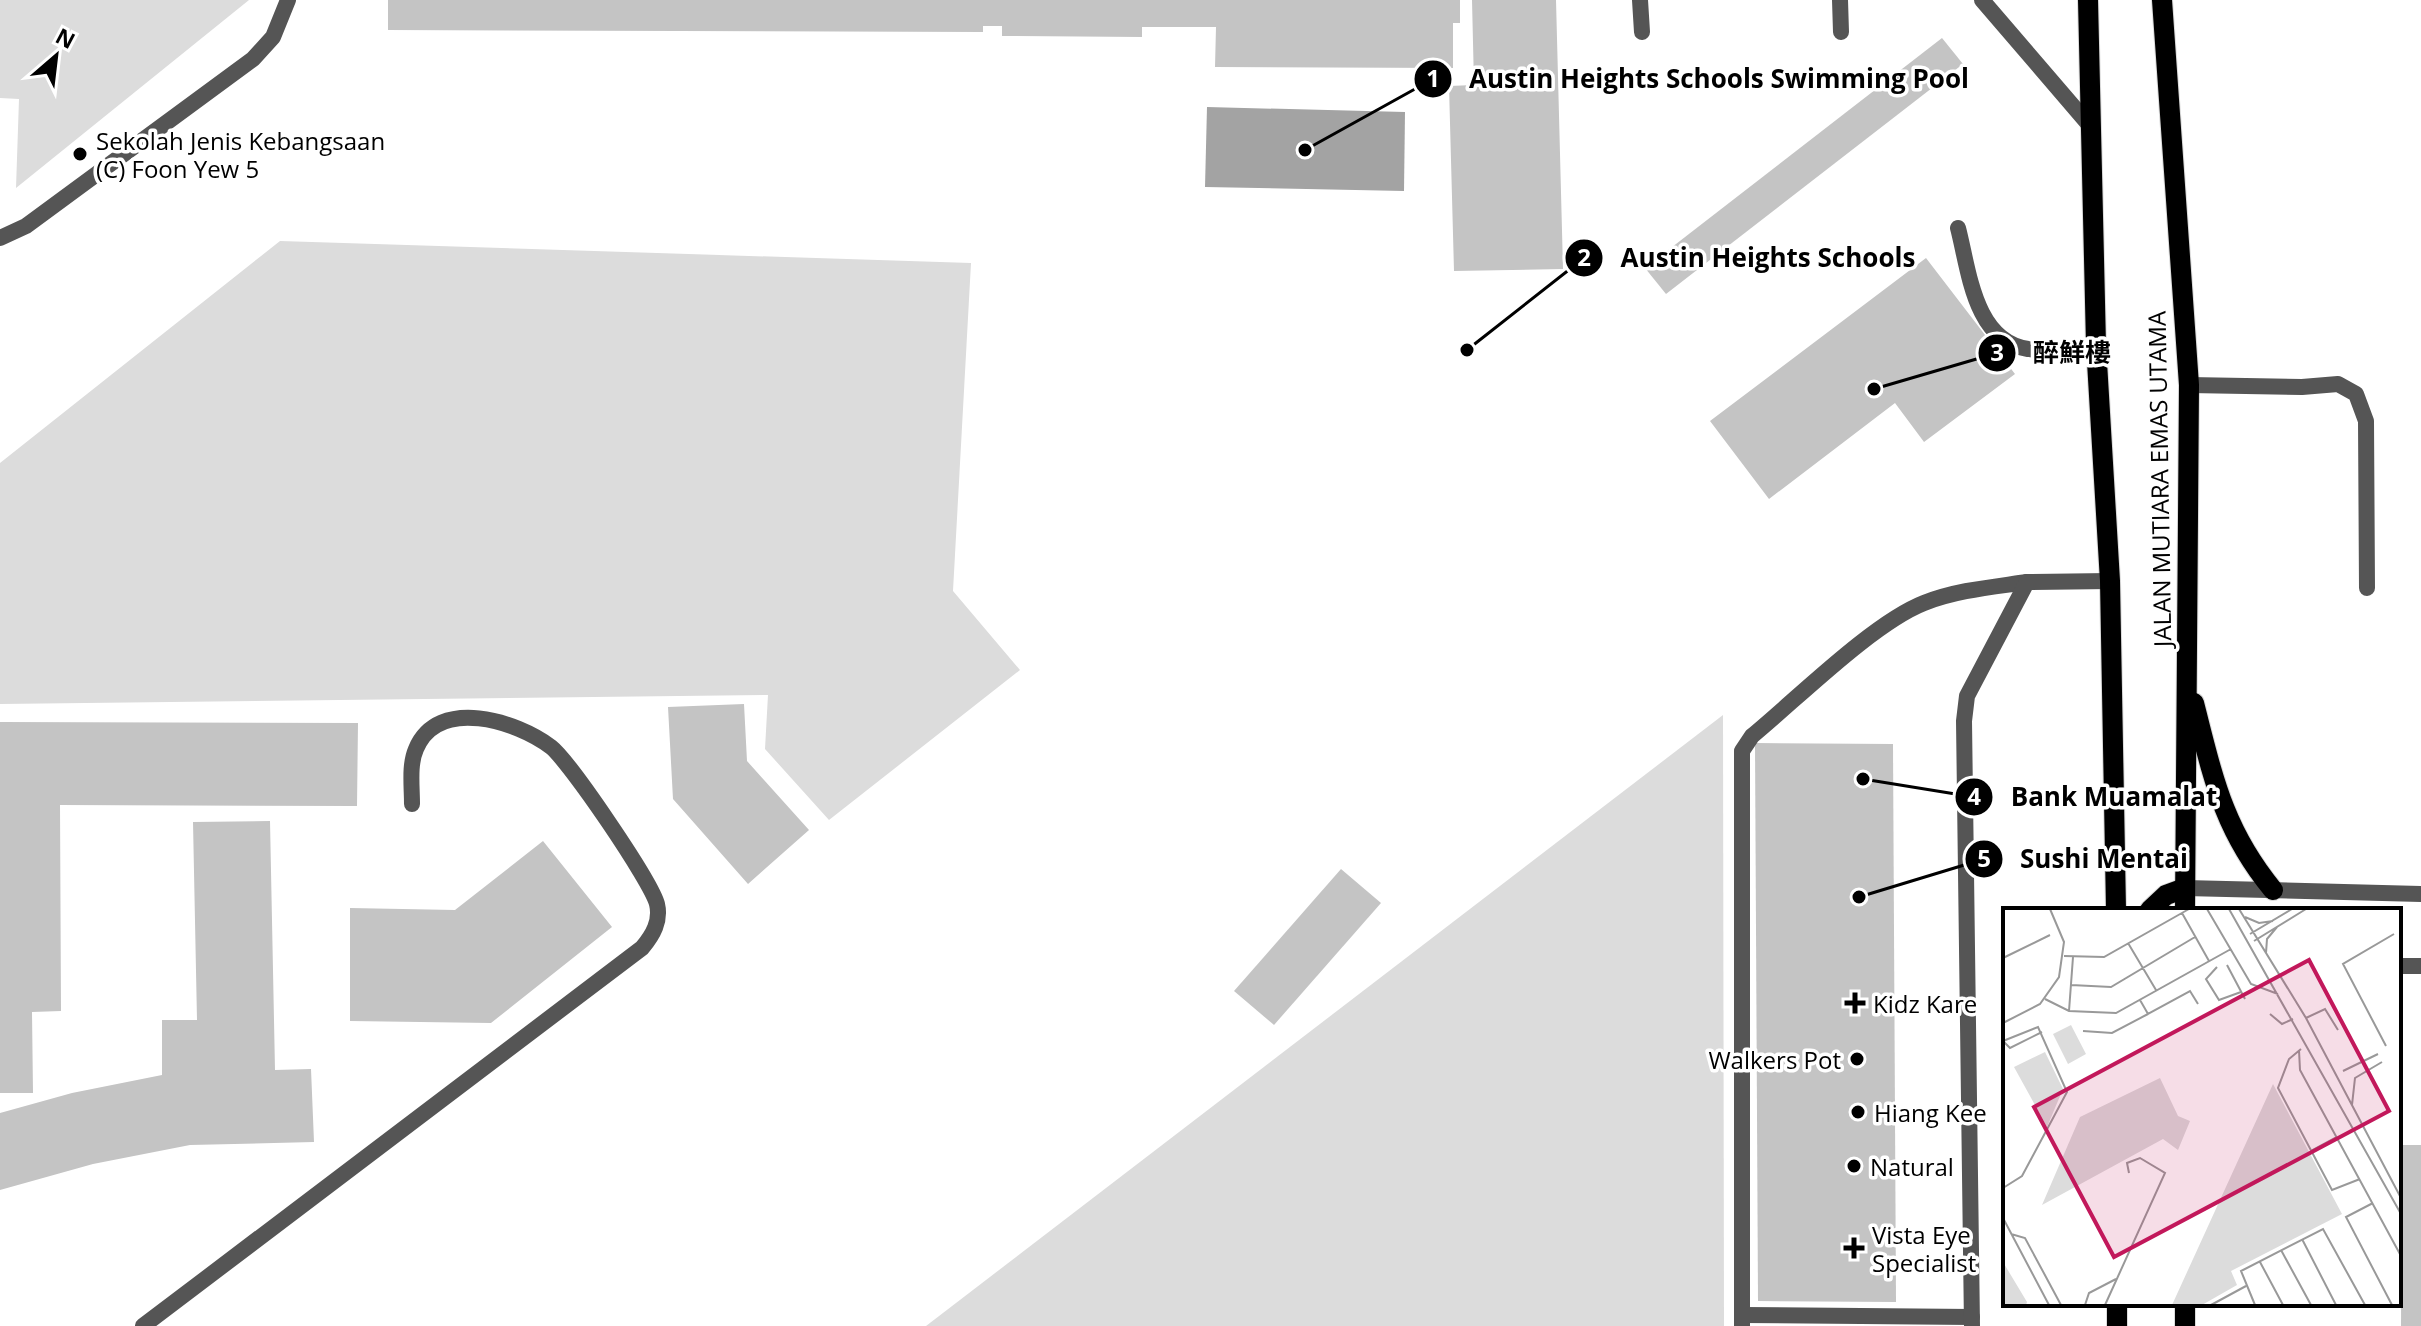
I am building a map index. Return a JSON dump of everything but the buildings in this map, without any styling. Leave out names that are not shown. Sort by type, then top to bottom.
[{"type":"main road","points":[[2088,0],[2096,345],[2110,581],[2116,908]]},
{"type":"main road","name":"JALAN MUTIARA EMAS UTAMA","points":[[2162,0],[2189,385],[2185,908]]},
{"type":"main road","points":[[2187,676],[2220,802],[2246,857],[2273,890]]},
{"type":"main road","points":[[2152,908],[2166,895],[2185,888]]},
{"type":"street","points":[[0,238],[26,226],[253,59],[273,37],[288,0]]},
{"type":"street","points":[[1640,0],[1642,32]]},
{"type":"street","points":[[1840,0],[1841,32]]},
{"type":"street","points":[[1982,0],[2091,127]]},
{"type":"street","points":[[1958,228],[1979,308],[2002,339],[2030,350],[2096,345]]},
{"type":"street","points":[[2189,385],[2302,387],[2338,384],[2356,394],[2366,421],[2367,588]]},
{"type":"street","points":[[2027,582],[1967,696],[1964,721],[1972,1322],[1742,1321],[1742,751],[1752,736],[1881,628],[1921,604],[1952,594],[2027,582],[2110,581]]},
{"type":"street","points":[[143,1326],[620,965],[652,935],[658,921],[651,890],[567,762],[538,738],[484,719],[447,721],[433,727],[416,749],[412,764],[412,804]]},
{"type":"street","points":[[2185,888],[2421,894]]},
{"type":"shaded area","points":[[0,0],[249,0],[16,188],[19,99],[0,98]]},
{"type":"shaded area","points":[[1207,107],[1405,112],[1404,191],[1205,187]]},
{"type":"shaded area","points":[[280,241],[971,263],[953,591],[1020,670],[829,820],[765,749],[768,695],[0,704],[0,463]]},
{"type":"shaded area","points":[[1723,715],[1724,1326],[926,1326]]},
{"type":"place","name":"Austin Heights Schools Swimming Pool","points":[[1305,150]]},
{"type":"place","name":"Sekolah Jenis Kebangsaan (C) Foon Yew 5","points":[[80,154]]},
{"type":"place","name":"Austin Heights Schools","points":[[1467,350]]},
{"type":"place","name":"醉鮮樓","points":[[1874,389]]},
{"type":"place","name":"Bank Muamalat","points":[[1863,779]]},
{"type":"place","name":"Sushi Mentai","points":[[1859,897]]},
{"type":"place","name":"Kidz Kare","points":[[1855,1003]]},
{"type":"place","name":"Walkers Pot","points":[[1857,1059]]},
{"type":"place","name":"Hiang Kee","points":[[1858,1112]]},
{"type":"place","name":"Natural","points":[[1854,1166]]},
{"type":"place","name":"Vista Eye Specialist","points":[[1854,1248]]}]
